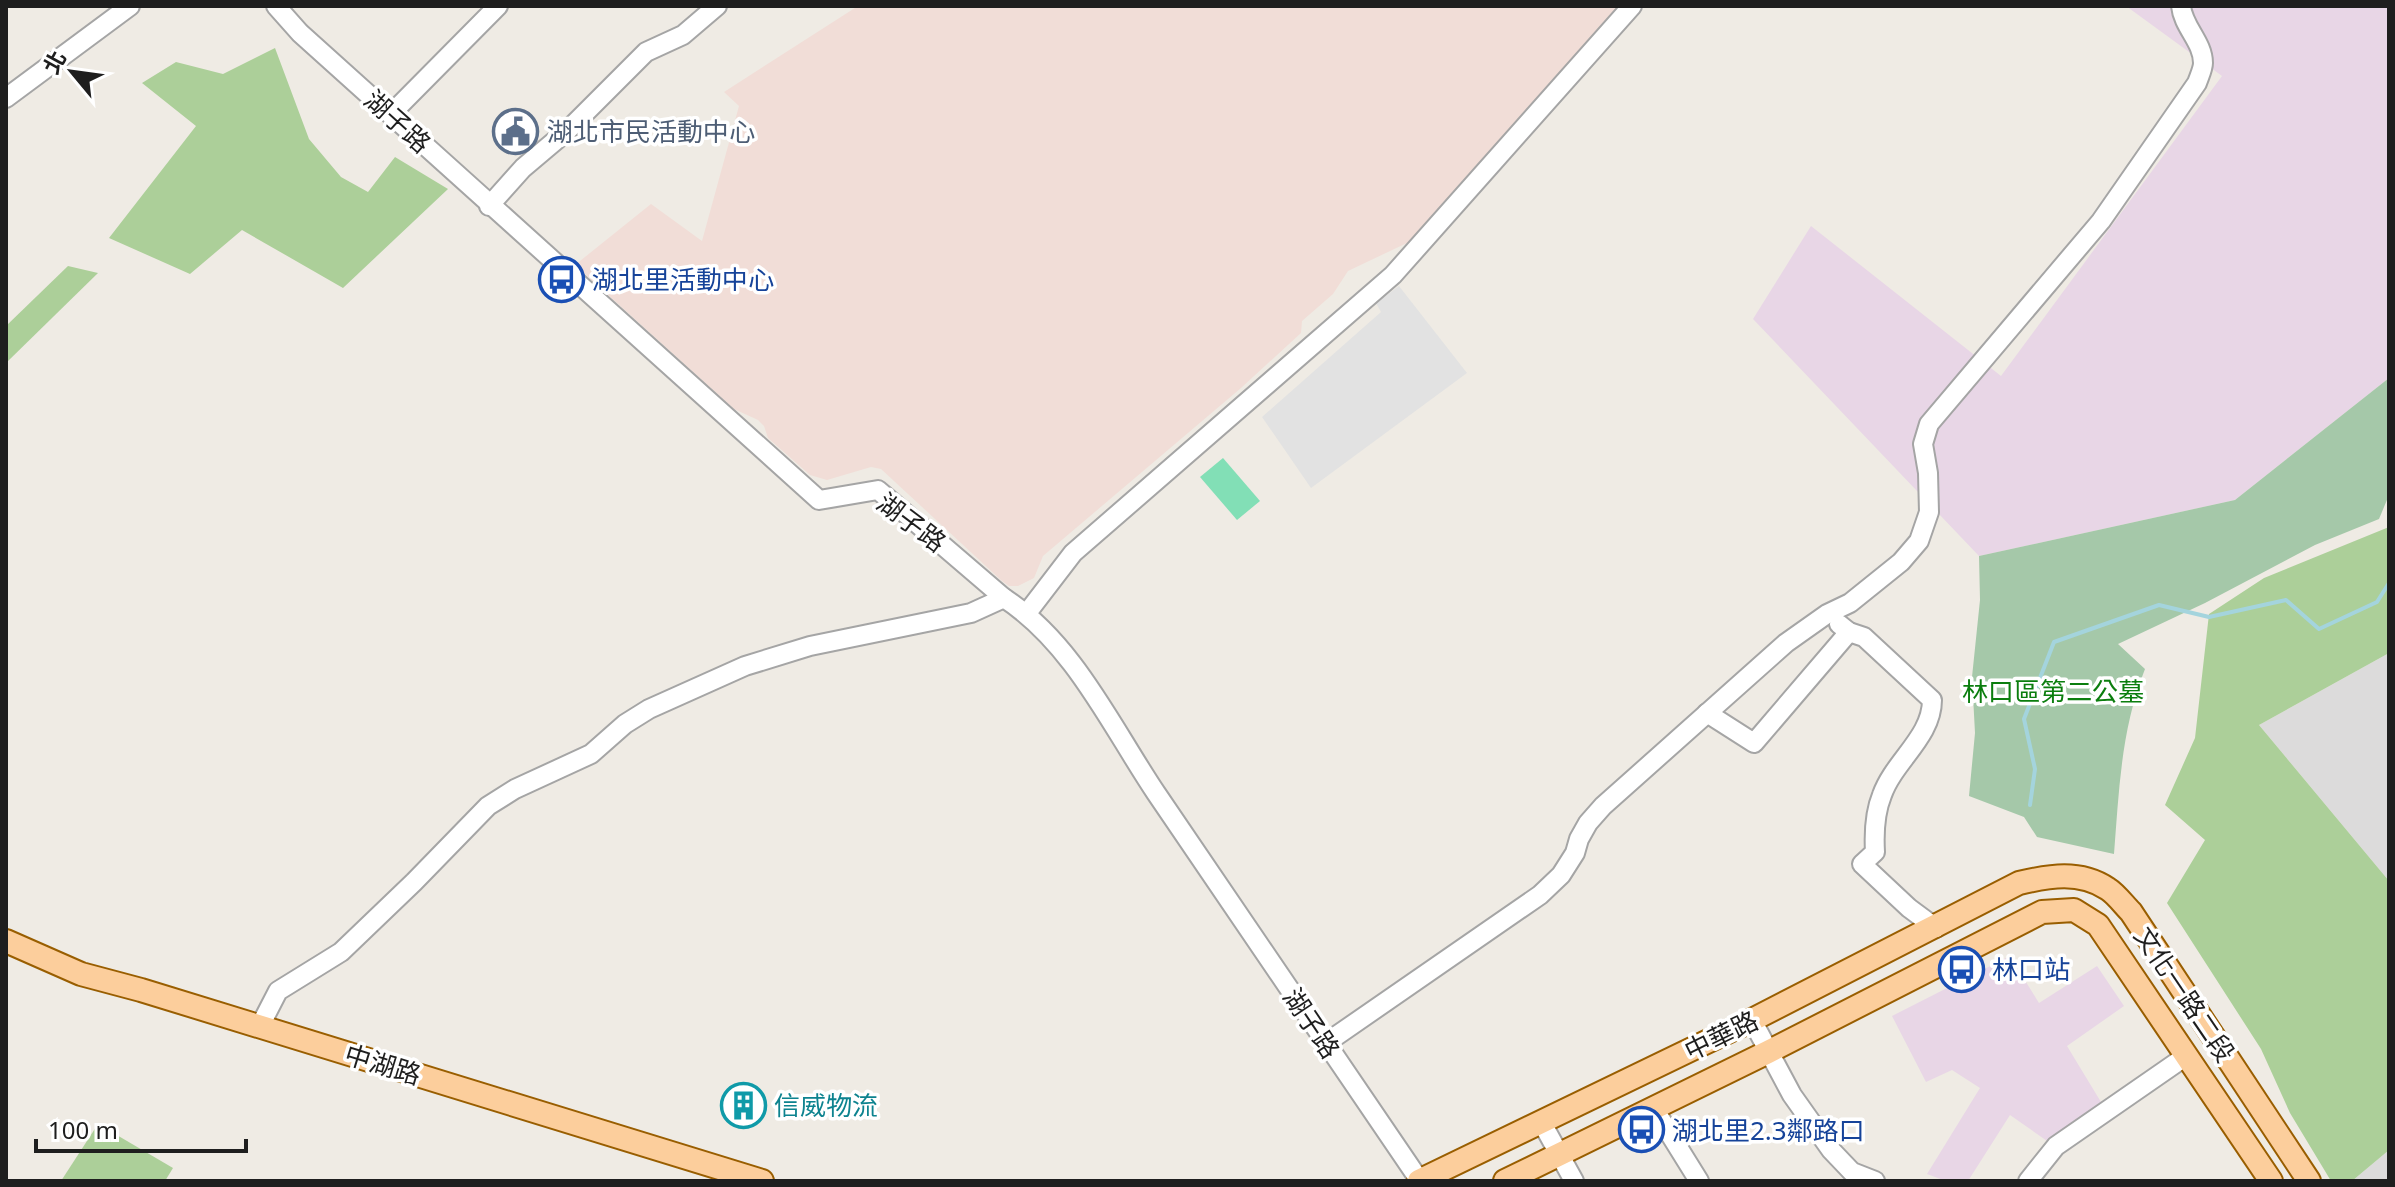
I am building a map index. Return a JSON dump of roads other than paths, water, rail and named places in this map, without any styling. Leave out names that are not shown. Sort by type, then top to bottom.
[{"type":"main road","name":"文化一路二段","points":[[2019,883],[2048,876],[2079,876],[2109,889],[2131,912],[2309,1181]]},
{"type":"main road","name":"中華路","points":[[1420,1181],[1752,1020],[2019,883]]},
{"type":"main road","name":"文化一路二段","points":[[2042,912],[2074,910],[2098,925],[2271,1181]]},
{"type":"main road","name":"中華路","points":[[1505,1181],[1768,1052],[2042,912]]},
{"type":"main road","name":"中湖路","points":[[6,941],[81,974],[762,1181]]},
{"type":"street","points":[[6,98],[130,6]]},
{"type":"street","name":"湖子路","points":[[276,6],[300,33],[489,206],[819,500],[878,490],[1004,598],[1027,613],[1083,678],[1133,760],[1420,1181]]},
{"type":"street","points":[[391,114],[498,6]]},
{"type":"street","points":[[489,206],[523,168],[568,130],[646,52],[683,35],[717,6]]},
{"type":"street","points":[[1027,613],[1073,553],[1393,275],[1632,6]]},
{"type":"street","points":[[1326,1043],[1540,895],[1568,864],[1588,823],[1786,643],[1827,614],[1850,603],[1901,562],[1919,541],[1929,512],[1928,473],[1923,444],[1929,424],[2101,221],[2197,83],[2203,63],[2199,48],[2182,19],[2181,6]]},
{"type":"street","points":[[260,1026],[278,991],[341,952],[488,806],[515,789],[591,754],[625,724],[649,709],[689,689],[758,662],[810,646],[971,613],[1004,598]]},
{"type":"street","points":[[1827,614],[1849,632],[1864,637],[1932,700],[1932,716],[1882,795],[1874,832],[1875,852],[1862,864],[1909,908],[1936,928]]},
{"type":"street","points":[[1707,713],[1754,743],[1849,632]]},
{"type":"street","points":[[1752,1020],[1792,1095],[1831,1150],[1852,1172],[1875,1181]]},
{"type":"street","points":[[2028,1181],[2056,1146],[2186,1056]]},
{"type":"street","points":[[1653,1107],[1699,1181]]},
{"type":"street","points":[[1542,1123],[1574,1181]]},
{"type":"waterway","points":[[2030,805],[2035,769],[2024,719],[2054,642],[2159,605],[2209,617],[2286,600],[2319,629],[2377,602],[2389,583]]},
{"type":"place","name":"湖北市民活動中心","points":[[516,131]]},
{"type":"place","name":"湖北里活動中心","points":[[561,279]]},
{"type":"place","name":"林口站","points":[[1961,969]]},
{"type":"place","name":"信威物流","points":[[743,1105]]},
{"type":"place","name":"湖北里2.3鄰路口","points":[[1641,1130]]},
{"type":"park label","name":"林口區第二公墓","points":[[2053,691]]}]
